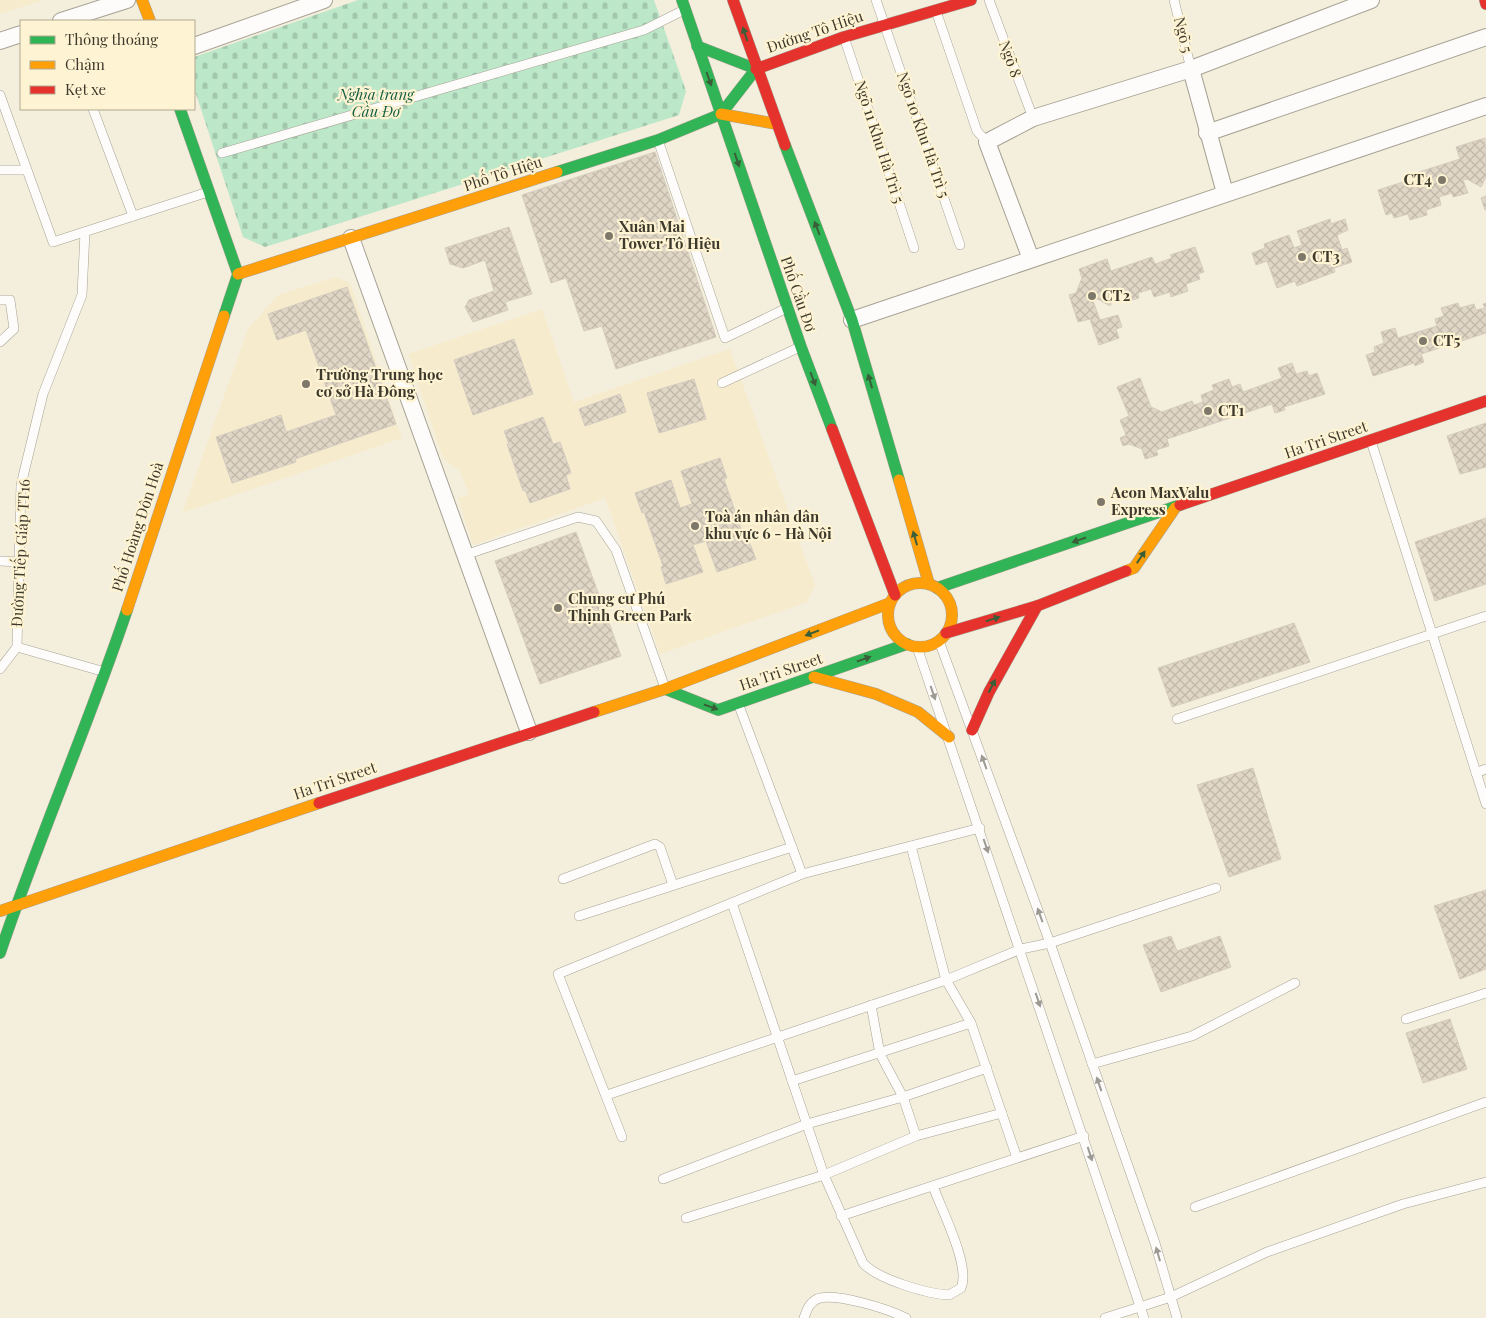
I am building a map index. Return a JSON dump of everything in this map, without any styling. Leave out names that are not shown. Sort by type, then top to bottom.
[{"type":"street","points":[[64,20],[127,0]]},
{"type":"street","points":[[142,0],[150,20]]},
{"type":"street","points":[[195,46],[324,0]]},
{"type":"street","points":[[733,0],[756,68],[852,320],[933,586],[950,602],[951,624],[943,637]]},
{"type":"street","name":"Đường Tô Hiệu","points":[[756,68],[844,37],[942,6],[971,0]]},
{"type":"street","points":[[1031,259],[988,142],[1033,118],[1191,69],[1371,0]]},
{"type":"street","points":[[1485,0],[1486,4]]},
{"type":"street","name":"Phố Cầu Đơ","points":[[684,4],[787,308],[893,599]]},
{"type":"street","points":[[0,41],[20,34]]},
{"type":"street","points":[[1208,133],[1486,37]]},
{"type":"street","points":[[697,46],[756,68]]},
{"type":"street","points":[[756,68],[721,114],[778,124]]},
{"type":"street","points":[[1191,69],[1225,193]]},
{"type":"street","points":[[852,320],[1486,106]]},
{"type":"street","points":[[180,110],[238,274]]},
{"type":"street","name":"Phố Tô Hiệu","points":[[238,274],[658,140],[721,114]]},
{"type":"street","points":[[351,238],[529,732]]},
{"type":"street","name":"Phố Hoàng Đôn Hoà","points":[[0,953],[16,904],[106,672],[238,274]]},
{"type":"street","name":"Ha Tri Street","points":[[933,586],[1175,508],[1486,401]]},
{"type":"street","points":[[933,586],[911,584],[893,599],[889,622],[899,639],[912,646],[929,646],[943,637],[1037,606],[1134,568],[1175,508]]},
{"type":"street","name":"Ha Tri Street","points":[[0,911],[16,904],[529,732],[665,689],[893,599]]},
{"type":"street","points":[[972,730],[994,683],[1037,606]]},
{"type":"street","name":"Ha Tri Street","points":[[665,689],[718,710],[814,676],[912,646]]},
{"type":"street","points":[[814,676],[876,694],[910,708],[918,712],[949,737]]},
{"type":"lane","name":"Ngõ 10 Khu Hà Trì 5","points":[[876,0],[960,245]]},
{"type":"lane","name":"Ngõ 8","points":[[989,0],[1033,118]]},
{"type":"lane","name":"Ngõ 5","points":[[1174,0],[1191,69]]},
{"type":"lane","points":[[222,153],[644,30],[684,4]]},
{"type":"lane","points":[[942,6],[977,131],[988,142]]},
{"type":"lane","name":"Ngõ 11 Khu Hà Trì 5","points":[[844,37],[914,248]]},
{"type":"lane","points":[[0,95],[4,120],[26,170],[53,242],[209,192]]},
{"type":"lane","points":[[94,110],[133,216]]},
{"type":"lane","points":[[658,140],[725,338],[787,308]]},
{"type":"lane","points":[[0,170],[26,170]]},
{"type":"lane","name":"Đường Tiếp Giáp TT16","points":[[0,669],[17,647],[21,485],[43,394],[82,295],[85,232]]},
{"type":"lane","points":[[0,300],[10,300],[14,329],[0,342]]},
{"type":"lane","points":[[722,383],[801,347]]},
{"type":"lane","points":[[1371,441],[1486,804]]},
{"type":"lane","points":[[465,555],[578,517],[596,520],[616,550],[665,689]]},
{"type":"lane","points":[[0,561],[19,562]]},
{"type":"lane","points":[[1176,719],[1486,616]]},
{"type":"lane","points":[[943,637],[972,730],[1050,943],[1155,1243],[1177,1318]]},
{"type":"lane","points":[[912,646],[949,737],[1142,1312]]},
{"type":"lane","points":[[17,647],[106,672]]},
{"type":"lane","points":[[738,703],[802,874]]},
{"type":"lane","points":[[1476,773],[1486,769]]},
{"type":"lane","points":[[622,1137],[558,974],[802,874],[980,828]]},
{"type":"lane","points":[[563,879],[655,844],[660,846],[673,885]]},
{"type":"lane","points":[[911,846],[946,980],[971,1023],[1017,1158]]},
{"type":"lane","points":[[579,916],[792,848]]},
{"type":"lane","points":[[607,1095],[946,980],[1021,948],[1050,943],[1216,888]]},
{"type":"lane","points":[[732,903],[824,1175],[863,1263],[874,1272],[940,1295],[954,1294],[961,1288],[964,1282],[962,1268],[933,1186]]},
{"type":"lane","points":[[1092,1064],[1192,1036],[1295,983]]},
{"type":"lane","points":[[1406,1019],[1486,993]]},
{"type":"lane","points":[[871,1005],[880,1054],[903,1097],[916,1136]]},
{"type":"lane","points":[[792,1081],[971,1023]]},
{"type":"lane","points":[[663,1179],[806,1124],[903,1097],[987,1068]]},
{"type":"lane","points":[[1195,1207],[1486,1102]]},
{"type":"lane","points":[[686,1218],[824,1175],[916,1136],[1002,1113]]},
{"type":"lane","points":[[841,1216],[1084,1136]]},
{"type":"lane","points":[[1105,1318],[1142,1312],[1267,1252],[1403,1204],[1486,1182]]},
{"type":"lane","points":[[804,1318],[810,1304],[825,1297],[878,1307],[906,1318]]},
{"type":"shaded area","points":[[0,0],[44,0],[0,14]]},
{"type":"shaded area","name":"Trường Trung học cơ sở Hà Đông","points":[[335,277],[350,283],[402,438],[182,513],[248,329],[278,295]]},
{"type":"shaded area","points":[[542,309],[574,402],[730,349],[815,585],[807,602],[660,654],[605,498],[473,545],[458,498],[469,495],[460,471],[443,459],[408,354]]},
{"type":"green space","name":"Nghĩa trang Cầu Đơ","points":[[358,0],[654,0],[686,91],[679,115],[265,247],[243,237],[195,91],[195,57]]},
{"type":"building","name":"CT4","points":[[1485,138],[1486,177],[1481,187],[1467,179],[1463,180],[1468,193],[1453,197],[1452,193],[1439,197],[1441,205],[1426,210],[1427,215],[1410,220],[1408,214],[1394,218],[1392,213],[1386,215],[1378,190],[1403,182],[1404,185],[1421,179],[1419,172],[1460,159],[1456,147]]},
{"type":"building","name":"Xuân Mai Tower Tô Hiệu","points":[[655,152],[716,337],[616,369],[602,326],[584,331],[566,278],[551,283],[522,195]]},
{"type":"building","points":[[1486,196],[1486,210],[1485,210],[1481,198]]},
{"type":"building","name":"CT3","points":[[1330,219],[1331,224],[1345,219],[1348,230],[1337,235],[1342,250],[1347,248],[1352,262],[1334,268],[1335,272],[1297,286],[1295,281],[1277,288],[1267,261],[1256,265],[1252,253],[1265,248],[1264,244],[1289,235],[1294,248],[1302,245],[1297,231]]},
{"type":"building","points":[[509,227],[532,294],[505,302],[508,310],[473,322],[465,307],[469,300],[494,291],[485,260],[463,268],[450,264],[445,248]]},
{"type":"building","name":"CT2","points":[[1195,247],[1204,272],[1198,274],[1200,279],[1186,284],[1188,291],[1171,297],[1170,292],[1154,297],[1151,289],[1138,293],[1139,298],[1125,302],[1121,290],[1118,291],[1110,306],[1098,299],[1093,301],[1100,320],[1118,315],[1122,327],[1116,329],[1119,338],[1099,345],[1090,319],[1078,322],[1069,295],[1076,293],[1082,278],[1079,269],[1107,259],[1111,271],[1152,257],[1155,264],[1172,258],[1170,255]]},
{"type":"building","points":[[347,287],[396,424],[295,459],[296,462],[232,483],[216,437],[281,415],[286,432],[336,415],[306,330],[277,340],[268,314]]},
{"type":"building","name":"CT5","points":[[1458,303],[1460,308],[1474,304],[1476,310],[1485,308],[1483,304],[1486,303],[1486,333],[1421,354],[1424,362],[1415,366],[1414,363],[1373,376],[1366,355],[1375,352],[1374,347],[1384,343],[1381,332],[1395,328],[1398,338],[1437,326],[1435,319],[1444,316],[1441,308]]},
{"type":"building","points":[[514,339],[533,394],[473,415],[454,360]]},
{"type":"building","name":"CT1","points":[[1292,363],[1296,374],[1307,371],[1309,376],[1317,373],[1325,394],[1284,407],[1285,410],[1275,413],[1272,404],[1167,439],[1169,446],[1156,450],[1158,455],[1145,459],[1142,449],[1129,444],[1123,446],[1120,438],[1126,435],[1120,420],[1129,416],[1117,387],[1140,378],[1151,407],[1162,412],[1192,401],[1194,405],[1203,402],[1201,395],[1214,390],[1212,385],[1229,379],[1232,387],[1240,384],[1243,392],[1282,378],[1278,368]]},
{"type":"building","points":[[694,379],[706,419],[659,433],[647,393]]},
{"type":"building","points":[[620,394],[626,412],[585,426],[579,409]]},
{"type":"building","points":[[543,417],[553,444],[560,442],[571,473],[566,475],[570,489],[530,503],[525,490],[523,491],[504,431]]},
{"type":"building","points":[[1486,423],[1486,467],[1460,474],[1447,436]]},
{"type":"building","name":"Toà án nhân dân khu vực 6 - Hà Nội","points":[[720,458],[727,478],[724,479],[745,540],[748,539],[756,559],[717,572],[706,541],[693,545],[703,572],[666,584],[661,567],[663,566],[644,512],[642,513],[635,493],[671,480],[680,508],[692,504],[681,471]]},
{"type":"building","points":[[1486,518],[1486,584],[1435,601],[1415,542]]},
{"type":"building","name":"Chung cư Phú Thịnh Green Park","points":[[576,532],[621,656],[540,684],[495,561]]},
{"type":"building","points":[[1294,623],[1310,662],[1172,707],[1158,668]]},
{"type":"building","points":[[1253,768],[1281,859],[1229,877],[1197,785]]},
{"type":"building","points":[[1486,890],[1486,969],[1460,979],[1434,906]]},
{"type":"building","points":[[1171,936],[1177,951],[1220,936],[1231,967],[1161,992],[1143,945]]},
{"type":"building","points":[[1450,1019],[1467,1069],[1423,1083],[1406,1033]]},
{"type":"traffic: fast","points":[[682,0],[801,347],[832,429]]},
{"type":"traffic: fast","points":[[697,46],[756,69]]},
{"type":"traffic: fast","points":[[557,172],[658,140],[721,114],[756,69]]},
{"type":"traffic: fast","points":[[180,110],[238,274],[224,316]]},
{"type":"traffic: fast","points":[[785,145],[852,320],[899,480]]},
{"type":"traffic: fast","points":[[937,588],[1180,505]]},
{"type":"traffic: fast","points":[[0,953],[127,610]]},
{"type":"traffic: fast","points":[[665,689],[718,710],[907,644]]},
{"type":"traffic: slow","points":[[142,0],[150,20]]},
{"type":"traffic: slow","points":[[721,114],[777,124]]},
{"type":"traffic: slow","points":[[238,274],[557,172]]},
{"type":"traffic: slow","points":[[127,610],[224,316]]},
{"type":"traffic: slow","points":[[899,480],[929,584]]},
{"type":"traffic: slow","points":[[1126,571],[1134,568],[1175,508]]},
{"type":"traffic: slow","points":[[920,583],[938,589],[946,597],[952,615],[946,633],[938,641],[920,647],[902,641],[894,633],[888,615],[894,597],[902,589],[920,583]]},
{"type":"traffic: slow","points":[[594,712],[665,689],[890,603]]},
{"type":"traffic: slow","points":[[814,677],[876,694],[918,712],[949,737]]},
{"type":"traffic: slow","points":[[0,911],[319,803]]},
{"type":"traffic: jam","points":[[733,0],[785,145]]},
{"type":"traffic: jam","points":[[756,69],[844,37],[971,0]]},
{"type":"traffic: jam","points":[[1485,0],[1486,4]]},
{"type":"traffic: jam","points":[[1180,505],[1486,401]]},
{"type":"traffic: jam","points":[[832,429],[895,595]]},
{"type":"traffic: jam","points":[[946,633],[1037,606],[1126,571]]},
{"type":"traffic: jam","points":[[972,730],[989,692],[1037,606]]},
{"type":"traffic: jam","points":[[319,803],[594,712]]},
{"type":"place","name":"CT4","points":[[1442,180]]},
{"type":"place","name":"Xuân Mai Tower Tô Hiệu","points":[[609,236]]},
{"type":"place","name":"CT3","points":[[1302,257]]},
{"type":"place","name":"CT2","points":[[1092,296]]},
{"type":"place","name":"CT5","points":[[1423,341]]},
{"type":"place","name":"Trường Trung học cơ sở Hà Đông","points":[[306,384]]},
{"type":"place","name":"CT1","points":[[1208,411]]},
{"type":"place","name":"Aeon MaxValu Express","points":[[1101,502]]},
{"type":"place","name":"Toà án nhân dân khu vực 6 - Hà Nội","points":[[695,526]]},
{"type":"place","name":"Chung cư Phú Thịnh Green Park","points":[[558,608]]}]
